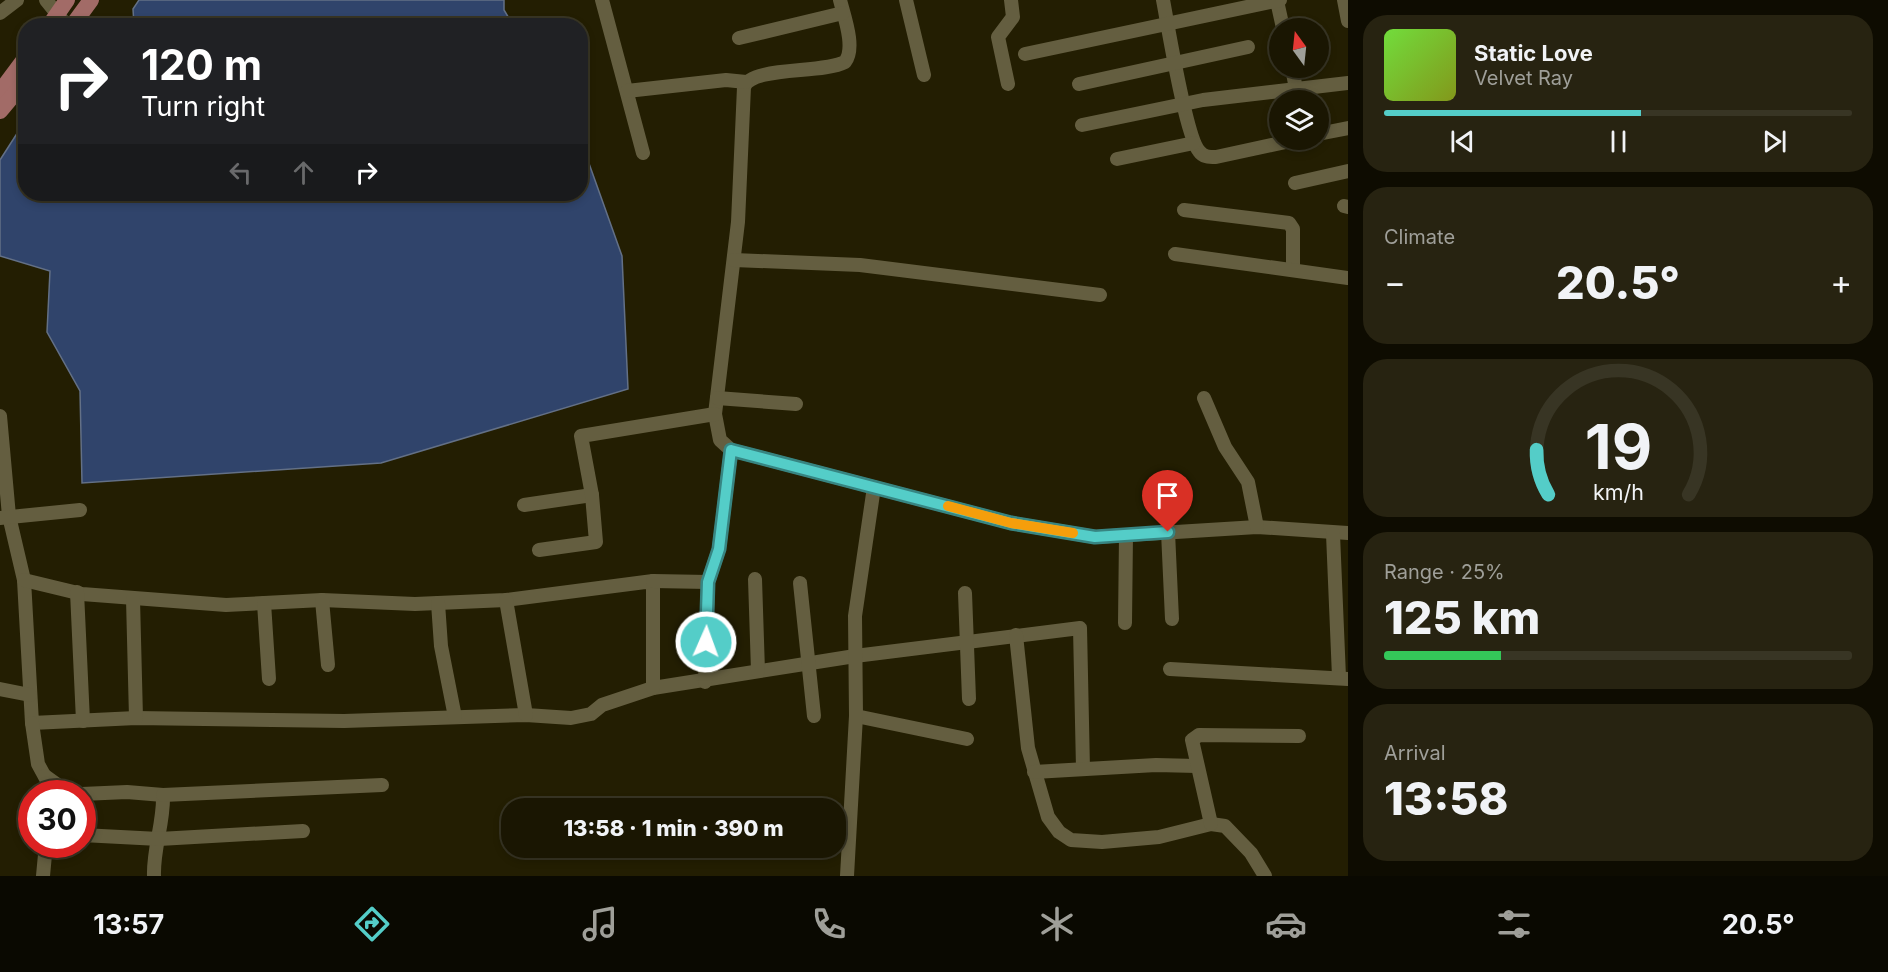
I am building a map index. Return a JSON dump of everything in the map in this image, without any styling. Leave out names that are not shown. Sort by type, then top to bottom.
[{"type":"main road","points":[[59,18],[67,0]]},
{"type":"main road","points":[[78,18],[91,0]]},
{"type":"main road","points":[[0,92],[18,68]]},
{"type":"main road","points":[[0,111],[18,90]]},
{"type":"street","points":[[0,13],[17,0]]},
{"type":"street","points":[[46,0],[55,18]]},
{"type":"street","points":[[603,0],[643,153]]},
{"type":"street","points":[[906,0],[924,75]]},
{"type":"street","points":[[1008,84],[998,37],[1013,17],[1011,0]]},
{"type":"street","points":[[1163,0],[1194,143],[1201,154],[1216,157],[1269,145]]},
{"type":"street","points":[[1025,54],[1279,0],[1282,18]]},
{"type":"street","points":[[1344,0],[1348,21]]},
{"type":"street","points":[[627,91],[726,80],[746,82],[758,75],[808,71],[844,62],[849,53],[842,7],[739,38]]},
{"type":"street","points":[[1079,84],[1248,47]]},
{"type":"street","points":[[1294,78],[1296,89]]},
{"type":"street","points":[[746,82],[734,260],[715,414],[720,440],[731,450],[1011,523],[1095,537],[1257,527],[1333,534],[1348,533]]},
{"type":"street","points":[[1082,125],[1185,103],[1348,82]]},
{"type":"street","points":[[1329,132],[1348,128]]},
{"type":"street","points":[[1117,159],[1194,143]]},
{"type":"street","points":[[1295,183],[1348,171]]},
{"type":"street","points":[[1184,210],[1289,223],[1293,227],[1293,270]]},
{"type":"street","points":[[1175,254],[1348,278]]},
{"type":"street","points":[[734,260],[860,265],[1100,295]]},
{"type":"street","points":[[717,398],[796,404]]},
{"type":"street","points":[[1204,398],[1225,447],[1248,482],[1257,527]]},
{"type":"street","points":[[539,550],[596,543],[592,495],[581,436],[715,414]]},
{"type":"street","points":[[0,416],[5,517],[24,580],[32,723],[38,764],[47,780]]},
{"type":"street","points":[[705,682],[708,582],[719,549],[731,450]]},
{"type":"street","points":[[846,876],[856,716],[855,616],[874,487]]},
{"type":"street","points":[[524,505],[592,495]]},
{"type":"street","points":[[5,517],[80,510]]},
{"type":"street","points":[[1168,532],[1172,619]]},
{"type":"street","points":[[1170,669],[1344,678],[1333,534]]},
{"type":"street","points":[[1125,623],[1126,535]]},
{"type":"street","points":[[755,579],[758,671]]},
{"type":"street","points":[[24,580],[77,592],[133,599],[225,605],[322,600],[438,603],[506,600],[653,581],[708,582]]},
{"type":"street","points":[[653,581],[653,688]]},
{"type":"street","points":[[800,584],[814,716]]},
{"type":"street","points":[[77,592],[83,720]]},
{"type":"street","points":[[964,593],[969,699]]},
{"type":"street","points":[[133,599],[135,718]]},
{"type":"street","points":[[322,600],[328,665]]},
{"type":"street","points":[[506,600],[526,715]]},
{"type":"street","points":[[264,603],[269,679]]},
{"type":"street","points":[[438,603],[441,646],[455,717]]},
{"type":"street","points":[[32,723],[135,718],[344,722],[526,715],[571,718],[591,714],[602,705],[653,688],[705,682],[855,656],[1080,628],[1083,769]]},
{"type":"street","points":[[1016,635],[1028,748],[1048,817],[1059,832],[1071,840],[1102,842],[1159,837],[1211,824],[1231,830],[1251,853],[1265,876]]},
{"type":"street","points":[[0,689],[30,695]]},
{"type":"street","points":[[856,716],[967,739]]},
{"type":"street","points":[[1211,824],[1192,740],[1200,735],[1299,736]]},
{"type":"street","points":[[1034,772],[1197,766]]},
{"type":"street","points":[[45,776],[51,780]]},
{"type":"street","points":[[96,793],[127,792],[163,795],[382,785]]},
{"type":"street","points":[[154,876],[154,862],[164,818],[163,795]]},
{"type":"street","points":[[96,836],[159,839],[303,831]]},
{"type":"street","points":[[43,876],[45,858]]},
{"type":"water","points":[[139,0],[504,0],[504,10],[509,18],[134,18],[133,9]]},
{"type":"water","points":[[18,132],[18,201],[588,201],[588,161],[622,256],[628,389],[381,463],[82,483],[80,391],[47,332],[50,271],[0,256],[0,160]]},
{"type":"slow traffic","points":[[948,506],[1011,523],[1073,533]]},
{"type":"route","points":[[706,642],[708,582],[719,549],[731,450],[1011,523],[1095,537],[1168,532]]}]
